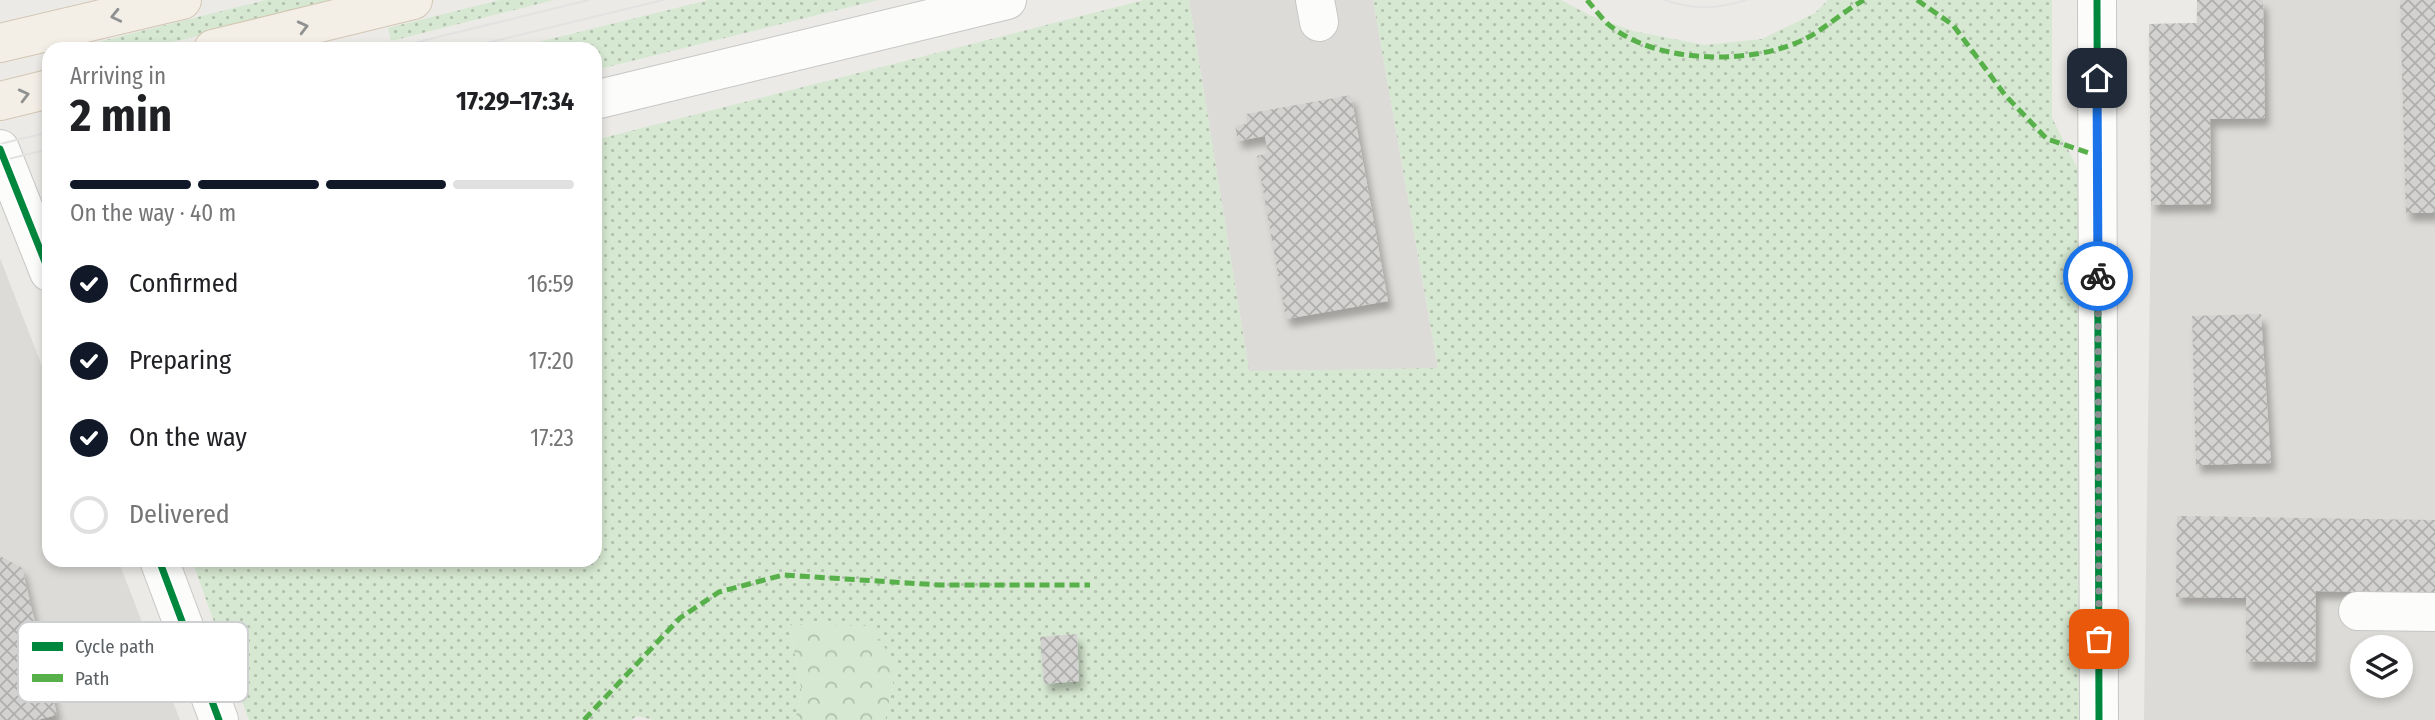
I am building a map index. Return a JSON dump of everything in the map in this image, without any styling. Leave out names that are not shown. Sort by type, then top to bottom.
[{"type":"main road","points":[[0,43],[182,0]]},
{"type":"main road","points":[[242,42],[413,0]]},
{"type":"main road","points":[[0,101],[42,91]]},
{"type":"street","points":[[602,98],[1007,0]]},
{"type":"street","points":[[2097,0],[2099,720]]},
{"type":"street","points":[[0,149],[42,243]]},
{"type":"street","points":[[162,567],[182,622]]},
{"type":"street","points":[[2358,611],[2435,612]]},
{"type":"street","points":[[212,702],[219,720]]},
{"type":"shaded area","points":[[1189,0],[1373,0],[1438,369],[1249,371]]},
{"type":"shaded area","points":[[2197,0],[2435,0],[2435,720],[2144,720],[2151,205],[2149,24],[2197,23]]},
{"type":"shaded area","points":[[0,258],[42,366],[42,567],[121,567],[142,622],[18,622],[18,702],[173,702],[180,720],[0,720]]},
{"type":"green space","points":[[266,0],[343,0],[172,42],[98,42]]},
{"type":"green space","points":[[500,0],[554,0],[391,41],[388,28]]},
{"type":"green space","points":[[709,0],[878,0],[602,68],[602,42],[538,42]]},
{"type":"green space","points":[[1144,0],[1189,0],[1249,371],[1438,368],[1373,0],[1561,0],[1589,15],[1633,31],[1704,45],[1762,39],[1815,13],[1828,0],[2052,0],[2052,118],[2080,173],[2080,720],[885,720],[897,664],[789,624],[802,692],[795,720],[654,720],[637,716],[631,720],[249,720],[243,702],[248,702],[248,622],[214,622],[194,567],[602,567],[602,138]]},
{"type":"green space","points":[[789,624],[869,626],[897,664],[885,720],[795,720],[802,692]]},
{"type":"building","points":[[2197,0],[2263,0],[2265,118],[2210,119],[2211,204],[2151,205],[2149,24],[2197,23]]},
{"type":"building","points":[[2400,0],[2435,0],[2435,213],[2406,213]]},
{"type":"building","points":[[1351,95],[1388,301],[1286,319],[1257,156],[1268,153],[1265,136],[1238,141],[1235,126],[1247,124],[1246,114]]},
{"type":"building","points":[[2261,314],[2271,463],[2196,465],[2192,316]]},
{"type":"building","points":[[2177,516],[2435,520],[2435,593],[2316,591],[2315,662],[2246,661],[2246,598],[2176,597]]},
{"type":"building","points":[[0,556],[22,568],[35,622],[18,622],[18,702],[54,702],[57,715],[37,720],[0,720]]},
{"type":"building","points":[[1077,634],[1079,681],[1044,684],[1040,637]]},
{"type":"tram line","points":[[418,42],[589,0]]},
{"type":"tram line","points":[[491,42],[663,0]]},
{"type":"tram line","points":[[1665,0],[1706,7],[1746,0]]},
{"type":"tram line","points":[[0,144],[42,134]]},
{"type":"tram line","points":[[0,161],[42,151]]},
{"type":"marked path","points":[[1587,0],[1609,25],[1633,40],[1656,49],[1708,57],[1760,53],[1784,47],[1813,35],[1864,0]]},
{"type":"marked path","points":[[1917,0],[1953,25],[2005,95],[2047,139],[2098,156]]},
{"type":"marked path","points":[[584,720],[680,618],[719,592],[783,575],[940,585],[1090,585]]},
{"type":"cycle path","points":[[2097,0],[2099,720]]},
{"type":"cycle path","points":[[0,149],[42,254]]},
{"type":"cycle path","points":[[162,567],[182,622]]},
{"type":"cycle path","points":[[212,702],[219,720]]},
{"type":"way so far","points":[[2098,276],[2099,639]]},
{"type":"route","points":[[2097,78],[2098,276]]}]
